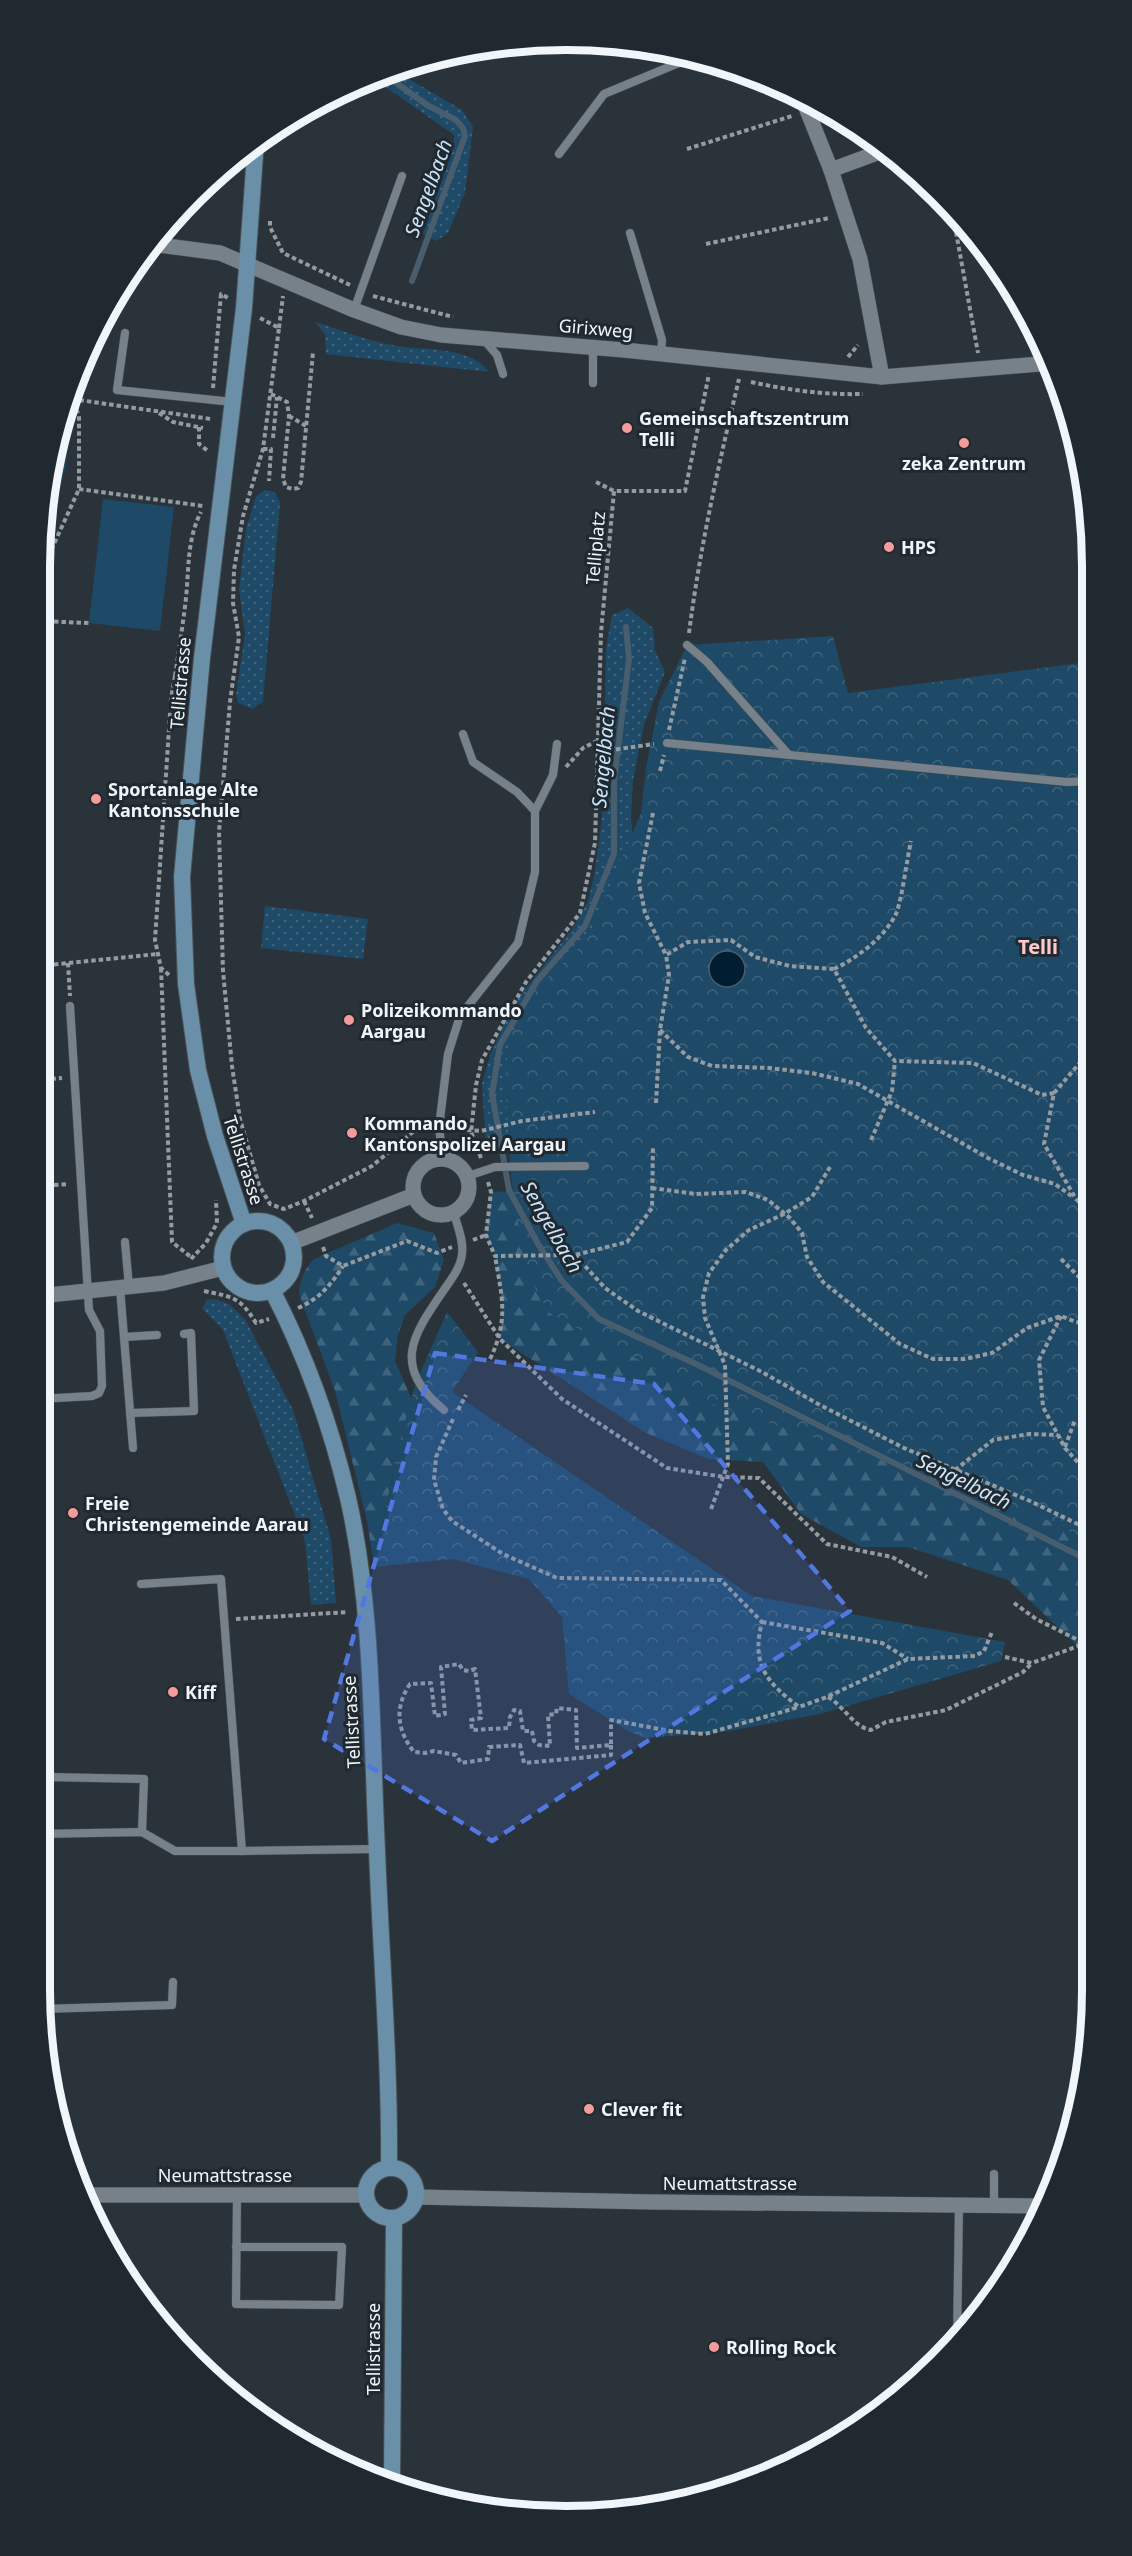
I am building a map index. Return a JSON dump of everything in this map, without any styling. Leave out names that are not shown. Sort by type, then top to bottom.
[{"type":"main road","name":"Tellistrasse","points":[[244,1224],[208,1114],[198,1070],[186,984],[182,877],[202,658],[244,308],[255,154]]},
{"type":"main road","points":[[262,1221],[271,1224],[279,1228],[291,1243],[293,1252],[291,1270],[287,1278],[272,1290],[264,1293],[247,1292],[232,1283],[224,1268],[222,1253],[227,1239],[244,1224],[262,1221]]},
{"type":"main road","name":"Tellistrasse","points":[[272,1290],[285,1314],[309,1371],[335,1448],[348,1500],[364,1611],[386,2009],[390,2168]]},
{"type":"main road","points":[[390,2168],[406,2172],[412,2179],[416,2197],[409,2211],[394,2218],[378,2214],[372,2209],[366,2194],[372,2176],[380,2170],[390,2168]]},
{"type":"main road","name":"Tellistrasse","points":[[392,2476],[394,2218]]},
{"type":"street","points":[[808,110],[822,152],[831,170],[860,259],[882,377]]},
{"type":"street","points":[[831,170],[876,153]]},
{"type":"street","name":"Girixweg","points":[[161,245],[220,253],[354,310],[401,327],[483,339],[593,347],[882,377],[1041,364]]},
{"type":"street","points":[[442,1159],[458,1164],[468,1176],[470,1185],[466,1201],[454,1213],[438,1215],[430,1213],[423,1209],[414,1195],[415,1177],[426,1163],[442,1159]]},
{"type":"street","points":[[291,1243],[414,1195]]},
{"type":"street","points":[[50,1295],[164,1283],[224,1268]]},
{"type":"street","name":"Neumattstrasse","points":[[92,2195],[366,2194]]},
{"type":"street","name":"Neumattstrasse","points":[[416,2197],[1035,2206]]},
{"type":"lane","points":[[559,154],[604,94],[680,62]]},
{"type":"lane","points":[[354,310],[402,176]]},
{"type":"lane","points":[[630,233],[662,340],[661,354]]},
{"type":"lane","points":[[124,333],[117,390],[232,402]]},
{"type":"lane","points":[[483,339],[497,355],[503,374]]},
{"type":"lane","points":[[593,347],[593,383]]},
{"type":"lane","points":[[687,645],[707,662],[788,754]]},
{"type":"lane","points":[[463,734],[473,762],[517,792],[535,811]]},
{"type":"lane","points":[[667,742],[1067,782],[1082,781]]},
{"type":"lane","points":[[442,1159],[439,1127],[448,1054],[460,1016],[518,943],[535,872],[535,811],[553,775],[557,744]]},
{"type":"lane","points":[[50,1398],[92,1396],[99,1393],[102,1386],[100,1331],[89,1310],[70,1006]]},
{"type":"lane","points":[[468,1176],[495,1167],[585,1166]]},
{"type":"lane","points":[[444,1410],[429,1398],[417,1382],[412,1365],[412,1344],[418,1327],[457,1271],[462,1256],[462,1243],[454,1213]]},
{"type":"lane","points":[[125,1242],[124,1336],[133,1448]]},
{"type":"lane","points":[[130,1413],[194,1411],[191,1333],[184,1334]]},
{"type":"lane","points":[[124,1336],[157,1335]]},
{"type":"lane","points":[[141,1584],[221,1579],[242,1851]]},
{"type":"lane","points":[[50,1777],[144,1779],[142,1832]]},
{"type":"lane","points":[[50,1834],[142,1832],[175,1851],[376,1849]]},
{"type":"lane","points":[[51,2009],[172,2005],[173,1982]]},
{"type":"lane","points":[[994,2174],[994,2205]]},
{"type":"lane","points":[[236,2247],[342,2247],[339,2305],[236,2304],[236,2247],[237,2195]]},
{"type":"lane","points":[[957,2327],[958,2204]]},
{"type":"path","points":[[687,149],[801,107]]},
{"type":"path","points":[[706,244],[845,214]]},
{"type":"path","points":[[955,226],[981,369]]},
{"type":"path","points":[[285,279],[262,449],[239,534],[234,570],[233,603],[239,637],[230,702],[219,832],[223,971],[240,1119],[259,1185],[270,1204],[284,1209],[304,1202],[372,1166],[414,1131],[439,1127],[481,1131],[522,1120],[595,1112]]},
{"type":"path","points":[[210,429],[221,294],[279,328]]},
{"type":"path","points":[[271,394],[287,402],[289,416],[283,479],[286,486],[293,489],[298,488],[301,482],[313,352]]},
{"type":"path","name":"Telliplatz","points":[[471,1131],[476,1085],[483,1060],[526,982],[580,912],[595,843],[601,633],[614,491],[685,490],[713,359]]},
{"type":"path","points":[[667,742],[687,645],[698,566],[743,363]]},
{"type":"path","points":[[273,438],[277,397]]},
{"type":"path","points":[[77,400],[211,419]]},
{"type":"path","points":[[50,552],[79,489],[79,416],[75,406]]},
{"type":"path","points":[[158,412],[173,422],[201,427],[199,444],[208,451]]},
{"type":"path","points":[[289,416],[306,426]]},
{"type":"path","points":[[207,462],[209,440]]},
{"type":"path","points":[[262,449],[271,450],[269,481]]},
{"type":"path","points":[[304,453],[312,455]]},
{"type":"path","points":[[596,482],[614,491]]},
{"type":"path","points":[[79,489],[204,506]]},
{"type":"path","points":[[191,1257],[172,1242],[161,968],[155,940],[171,699],[194,526],[204,506],[205,495]]},
{"type":"path","points":[[50,621],[89,623]]},
{"type":"path","points":[[175,676],[186,662],[202,658]]},
{"type":"path","points":[[571,764],[583,748],[597,741],[605,751],[636,746]]},
{"type":"path","points":[[652,813],[639,883],[645,913],[666,955],[669,975],[660,1030],[656,1103]]},
{"type":"path","points":[[666,955],[688,942],[731,940],[755,957],[790,966],[834,969],[849,962],[874,942],[896,914],[911,841]]},
{"type":"path","points":[[50,965],[157,954]]},
{"type":"path","points":[[68,963],[70,1006]]},
{"type":"path","points":[[161,968],[186,984]]},
{"type":"path","points":[[834,969],[866,1028],[894,1061],[892,1091],[871,1140]]},
{"type":"path","points":[[660,1030],[688,1057],[712,1066],[769,1068],[858,1084],[988,1158],[1023,1175],[1055,1184],[1082,1205]]},
{"type":"path","points":[[1076,1199],[1044,1144],[1054,1093],[1082,1060]]},
{"type":"path","points":[[894,1061],[973,1063],[1042,1095],[1054,1093]]},
{"type":"path","points":[[50,1079],[75,1078]]},
{"type":"path","points":[[471,1131],[491,1192],[486,1235],[495,1256],[503,1306],[500,1339],[490,1359]]},
{"type":"path","points":[[495,1256],[574,1255],[627,1242],[652,1208],[652,1146]]},
{"type":"path","points":[[711,1509],[728,1464],[725,1365],[705,1318],[703,1297],[710,1273],[726,1250],[749,1230],[784,1214],[812,1197],[830,1167]]},
{"type":"path","points":[[50,1185],[81,1183]]},
{"type":"path","points":[[652,1188],[696,1194],[746,1192],[768,1200],[802,1233],[807,1257],[823,1282],[900,1344],[933,1359],[965,1359],[992,1353],[1027,1328],[1061,1316],[1082,1323]]},
{"type":"path","points":[[216,1200],[216,1222],[206,1243],[191,1257],[190,1292],[200,1291],[224,1295],[244,1303],[256,1323],[310,1303],[332,1285],[343,1266],[407,1241],[437,1253],[462,1243]]},
{"type":"path","points":[[304,1202],[326,1256],[343,1266]]},
{"type":"path","points":[[574,1255],[605,1288],[638,1311],[720,1351],[820,1405],[955,1470],[1030,1501],[1082,1526]]},
{"type":"path","points":[[1061,1259],[1082,1280]]},
{"type":"path","points":[[457,1271],[500,1339],[562,1400],[667,1468],[724,1477],[759,1478],[827,1544],[892,1557],[927,1577]]},
{"type":"path","points":[[1061,1316],[1039,1360],[1043,1407],[1065,1448],[1082,1467]]},
{"type":"path","points":[[466,1395],[436,1457],[434,1480],[443,1509],[452,1521],[503,1554],[556,1578],[721,1580],[762,1622],[882,1643],[908,1659]]},
{"type":"path","points":[[1065,1448],[1076,1420]]},
{"type":"path","points":[[955,1470],[993,1440],[1029,1434],[1058,1435]]},
{"type":"path","points":[[1014,1603],[1036,1619],[1082,1643]]},
{"type":"path","points":[[225,1620],[364,1611]]},
{"type":"path","points":[[762,1622],[756,1643],[765,1677],[799,1707]]},
{"type":"path","points":[[611,1745],[577,1748],[576,1710],[557,1708],[556,1714],[548,1715],[550,1746],[539,1745],[534,1741],[532,1731],[523,1731],[520,1710],[514,1710],[510,1716],[509,1728],[472,1730],[471,1720],[481,1718],[475,1669],[463,1670],[459,1664],[441,1667],[445,1714],[435,1716],[431,1683],[410,1684],[400,1699],[400,1720],[405,1741],[414,1752],[434,1751],[456,1755],[460,1763],[488,1760],[489,1747],[520,1744],[524,1763],[611,1755],[611,1745],[610,1720],[670,1731],[705,1734],[827,1697],[908,1659],[975,1656],[984,1651],[992,1632]]},
{"type":"path","points":[[827,1697],[837,1702],[862,1728],[871,1730],[886,1722],[946,1710],[1023,1672],[1032,1663],[1082,1645]]},
{"type":"path","points":[[1005,1657],[1032,1663]]},
{"type":"highlighted area","points":[[435,1353],[654,1384],[850,1611],[492,1841],[324,1739]]},
{"type":"green space","points":[[404,76],[462,110],[473,127],[465,193],[448,233],[436,241],[423,234],[454,146],[454,135],[381,84]]},
{"type":"green space","points":[[315,322],[382,343],[458,353],[481,363],[489,372],[326,354],[325,334]]},
{"type":"green space","points":[[67,432],[67,458],[54,504],[59,465]]},
{"type":"green space","points":[[265,490],[275,492],[280,503],[263,702],[252,709],[238,703],[236,694],[245,634],[239,589],[246,529],[256,496]]},
{"type":"green space","points":[[103,499],[174,507],[160,631],[89,623]]},
{"type":"green space","points":[[628,608],[653,628],[655,650],[665,672],[644,725],[633,780],[631,817],[636,867],[523,1148],[491,1153],[486,1147],[482,1084],[490,1055],[513,1005],[575,925],[588,901],[595,871],[602,817],[606,648],[612,615]]},
{"type":"green space","points":[[833,636],[848,693],[1080,663],[1079,653],[1082,653],[1082,1539],[1050,1521],[980,1493],[709,1403],[669,1376],[549,1313],[526,1272],[511,1177],[505,1081],[509,1039],[535,989],[586,942],[641,813],[646,768],[659,702],[687,645]]},
{"type":"green space","points":[[265,906],[368,919],[363,959],[261,948]]},
{"type":"green space","points":[[539,1190],[1050,1521],[1082,1539],[1082,1650],[1008,1580],[908,1547],[861,1547],[801,1514],[763,1462],[708,1459],[646,1433],[500,1339],[503,1306],[495,1256],[486,1235],[491,1192]]},
{"type":"green space","points":[[397,1223],[434,1233],[444,1260],[435,1287],[405,1315],[398,1335],[395,1361],[412,1400],[399,1443],[374,1567],[367,1521],[335,1391],[299,1294],[303,1275],[314,1259]]},
{"type":"green space","points":[[215,1299],[229,1304],[245,1319],[293,1410],[331,1539],[336,1603],[311,1605],[305,1541],[223,1330],[202,1308],[207,1300]]},
{"type":"green space","points":[[447,1312],[478,1352],[452,1392],[752,1596],[1005,1642],[1001,1661],[820,1714],[723,1732],[645,1738],[628,1731],[569,1694],[562,1617],[529,1579],[452,1559],[374,1567],[399,1443],[416,1382]]},
{"type":"shaded area","points":[[727,951],[739,957],[745,969],[739,981],[727,987],[715,981],[709,969],[715,957]]},
{"type":"waterway","name":"Sengelbach","points":[[392,80],[427,105],[456,120],[463,128],[465,136],[412,281]]},
{"type":"waterway","name":"Sengelbach","points":[[626,627],[629,659],[614,782],[614,854],[585,926],[537,981],[500,1045],[492,1094],[509,1190],[538,1244],[562,1281],[599,1319],[696,1364],[1082,1557]]},
{"type":"place","name":"Gemeinschaftszentrum Telli","points":[[627,428]]},
{"type":"place","name":"zeka Zentrum","points":[[964,443]]},
{"type":"place","name":"HPS","points":[[889,547]]},
{"type":"place","name":"Sportanlage Alte Kantonsschule","points":[[96,799]]},
{"type":"place","name":"Polizeikommando Aargau","points":[[349,1020]]},
{"type":"place","name":"Kommando Kantonspolizei Aargau","points":[[352,1133]]},
{"type":"place","name":"Freie Christengemeinde Aarau","points":[[73,1513]]},
{"type":"place","name":"Kiff","points":[[173,1692]]},
{"type":"place","name":"Clever fit","points":[[589,2109]]},
{"type":"place","name":"Rolling Rock","points":[[714,2347]]},
{"type":"district","name":"Telli","points":[[1038,946]]}]
